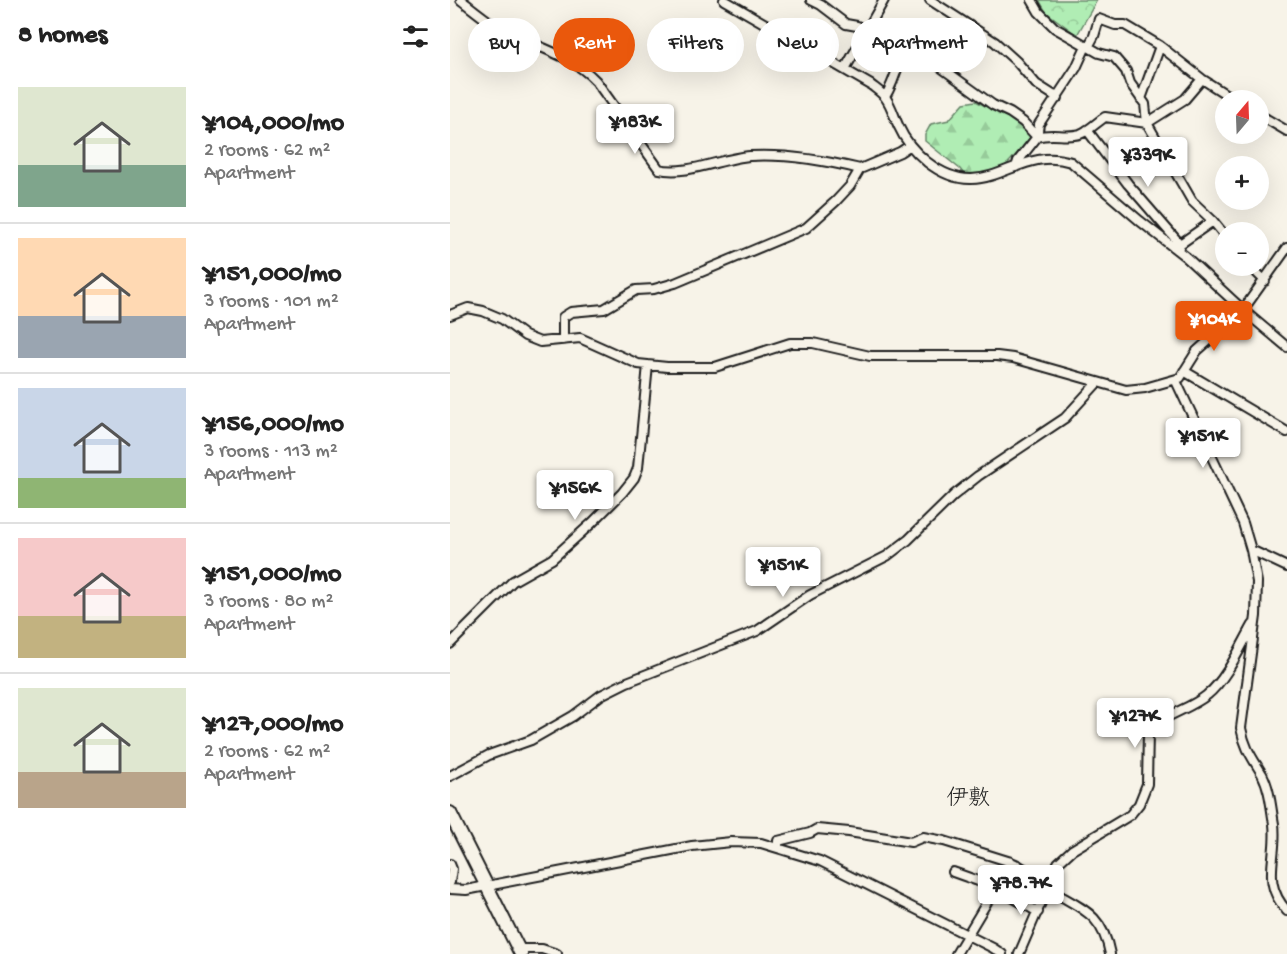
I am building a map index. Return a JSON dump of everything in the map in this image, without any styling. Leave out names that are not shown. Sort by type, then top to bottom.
[{"type":"highway","points":[[450,813],[519,951]]},
{"type":"street","points":[[460,0],[513,35],[572,60],[586,70],[659,169],[670,172],[722,160],[753,156],[835,163],[860,169]]},
{"type":"street","points":[[724,0],[871,85],[885,97],[909,146],[940,171],[967,180],[980,180],[1035,160],[1050,158],[1071,162],[1140,221],[1179,247]]},
{"type":"street","points":[[811,0],[846,24],[851,25]]},
{"type":"street","points":[[874,18],[884,0]]},
{"type":"street","points":[[930,0],[995,42],[1036,84],[1058,98]]},
{"type":"street","points":[[1032,0],[1039,12],[1055,28],[1087,47],[1114,57],[1126,71],[1130,83],[1144,104],[1147,123],[1192,201],[1215,223]]},
{"type":"street","points":[[1016,167],[1018,161],[1037,137],[1039,124],[1076,69],[1094,36],[1098,20],[1115,25],[1125,25],[1160,46],[1219,90]]},
{"type":"street","points":[[1141,99],[1160,46]]},
{"type":"street","points":[[845,69],[851,58]]},
{"type":"street","points":[[885,97],[893,83],[895,72]]},
{"type":"street","points":[[948,72],[993,105],[1023,122],[1037,137]]},
{"type":"street","points":[[1037,137],[1046,134],[1064,136],[1082,133],[1105,117],[1147,123],[1185,99],[1202,79]]},
{"type":"street","points":[[1269,120],[1287,131]]},
{"type":"street","points":[[1087,130],[1179,247],[1243,310],[1287,347]]},
{"type":"street","points":[[563,340],[563,317],[568,313],[604,309],[636,290],[654,289],[675,283],[806,228],[850,186],[860,169],[909,146]]},
{"type":"street","points":[[1179,247],[1213,221]]},
{"type":"street","points":[[450,315],[468,308],[483,310],[502,319],[525,336],[540,342],[580,338],[619,357],[667,368],[715,367],[790,343],[813,343],[870,356],[1005,357],[1126,390],[1176,381],[1197,351],[1243,310],[1287,248]]},
{"type":"street","points":[[1260,276],[1265,281]]},
{"type":"street","points":[[450,644],[513,581],[552,559],[592,523],[634,478],[638,468],[648,365]]},
{"type":"street","points":[[1184,371],[1275,427],[1287,432]]},
{"type":"street","points":[[1176,381],[1243,523],[1251,550],[1258,596],[1241,728],[1244,743],[1267,788],[1274,828],[1271,878],[1276,900],[1287,911]]},
{"type":"street","points":[[450,776],[489,756],[531,740],[573,716],[602,695],[627,682],[757,632],[810,595],[887,556],[908,540],[954,495],[978,476],[1065,418],[1097,383]]},
{"type":"street","points":[[1251,550],[1287,567]]},
{"type":"street","points":[[1019,954],[1058,863],[1072,850],[1130,814],[1139,804],[1147,784],[1148,732],[1167,717],[1200,700],[1213,690],[1254,624]]},
{"type":"street","points":[[778,847],[778,841],[817,829],[911,842],[923,837],[944,841],[1011,862],[1021,866],[1047,888],[1072,901],[1099,922],[1106,936],[1110,954]]},
{"type":"street","points":[[450,889],[463,891],[486,887],[712,843],[761,843],[820,861],[1002,954]]},
{"type":"street","points":[[956,954],[1011,862]]},
{"type":"street","points":[[450,864],[452,869],[450,882]]},
{"type":"street","points":[[953,872],[995,888],[1038,912]]},
{"type":"street","points":[[519,951],[542,949],[557,954]]},
{"type":"green space","points":[[1039,0],[1097,0],[1077,35],[1046,12]]},
{"type":"green space","points":[[976,101],[1008,115],[1031,136],[1004,167],[969,176],[925,141],[925,135],[931,124],[949,120],[964,103]]},
{"type":"district","name":"伊敷","points":[[968,796]]}]
